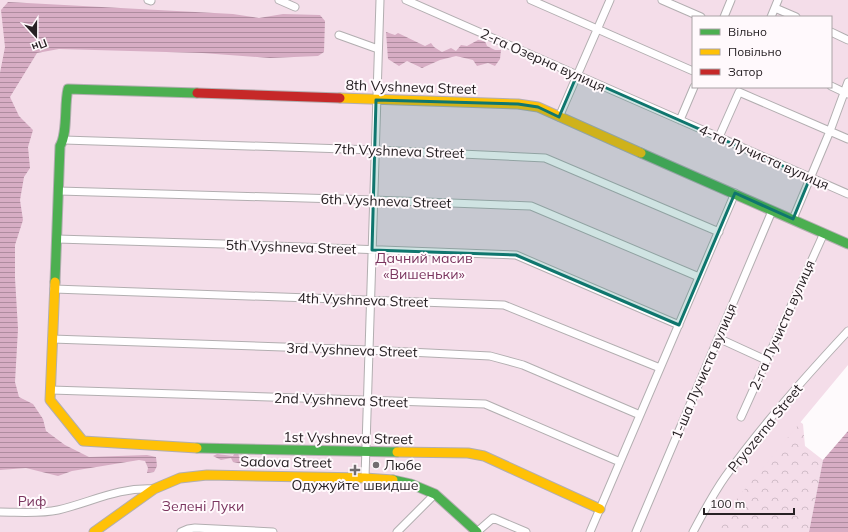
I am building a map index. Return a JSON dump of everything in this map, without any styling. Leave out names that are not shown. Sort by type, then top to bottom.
[{"type":"street","points":[[279,0],[295,7]]},
{"type":"street","points":[[364,478],[380,0]]},
{"type":"street","name":"2-га Озерна вулиця","points":[[406,0],[680,120]]},
{"type":"street","points":[[531,0],[692,71]]},
{"type":"street","points":[[559,117],[610,0]]},
{"type":"street","points":[[662,0],[699,16]]},
{"type":"street","points":[[724,16],[731,0]]},
{"type":"street","points":[[771,16],[778,0]]},
{"type":"street","points":[[775,8],[794,16]]},
{"type":"street","points":[[832,32],[848,40]]},
{"type":"street","points":[[339,35],[378,49]]},
{"type":"street","points":[[793,219],[846,93],[848,82]]},
{"type":"street","points":[[832,86],[846,93]]},
{"type":"street","points":[[680,120],[694,88]]},
{"type":"street","name":"8th Vyshneva Street","points":[[64,140],[66,98],[68,89],[518,104],[538,108],[735,193],[848,244]]},
{"type":"street","points":[[719,138],[739,92],[848,139]]},
{"type":"street","name":"4-та Лучиста вулиця","points":[[680,120],[848,194]]},
{"type":"street","points":[[51,390],[60,146],[64,140]]},
{"type":"street","name":"7th Vyshneva Street","points":[[64,140],[375,150],[545,158],[719,232]]},
{"type":"street","name":"6th Vyshneva Street","points":[[59,191],[531,206],[699,277]]},
{"type":"street","points":[[590,532],[735,193]]},
{"type":"street","name":"1-ша Лучиста вулиця","points":[[636,532],[772,211]]},
{"type":"street","name":"2-га Лучиста вулиця","points":[[741,418],[824,233]]},
{"type":"street","name":"5th Vyshneva Street","points":[[57,239],[516,255],[679,325]]},
{"type":"street","name":"4th Vyshneva Street","points":[[54,289],[504,305],[660,368]]},
{"type":"street","name":"Pryozerna Street","points":[[693,532],[725,477],[734,465],[812,370],[848,332]]},
{"type":"street","points":[[718,338],[766,360]]},
{"type":"street","name":"3rd Vyshneva Street","points":[[52,339],[368,350],[490,356],[523,365],[640,415]]},
{"type":"street","name":"2nd Vyshneva Street","points":[[51,390],[485,404],[620,462]]},
{"type":"street","name":"1st Vyshneva Street","points":[[51,390],[50,400],[83,441],[214,449],[365,453],[468,453],[484,456],[600,509]]},
{"type":"street","name":"Sadova Street","points":[[94,532],[154,489],[180,478],[207,475],[364,478],[405,482],[435,494],[477,532]]},
{"type":"street","points":[[0,512],[39,512],[58,510],[118,491],[140,488],[154,489]]},
{"type":"street","points":[[400,531],[435,494]]},
{"type":"street","points":[[477,532],[493,518],[526,532]]},
{"type":"street","points":[[181,532],[195,528],[273,532]]},
{"type":"highlighted area","points":[[577,75],[810,178],[793,219],[735,193],[679,325],[516,255],[372,250],[376,100],[518,104],[538,107],[559,117]]},
{"type":"green space","name":"Дачний масив «Вишеньки»","points":[[0,0],[848,0],[848,365],[735,501],[719,532],[0,532]]},
{"type":"green space","points":[[789,414],[803,424],[805,446],[823,460],[809,532],[704,532]]},
{"type":"shaded area","points":[[8,2],[233,14],[259,18],[283,14],[320,15],[325,21],[324,52],[318,56],[270,58],[202,53],[59,49],[37,53],[10,97],[19,116],[33,130],[28,147],[30,168],[24,177],[20,200],[23,220],[15,245],[18,329],[15,382],[19,397],[33,404],[43,419],[46,431],[65,445],[89,457],[147,455],[156,457],[157,466],[154,472],[147,473],[148,468],[145,461],[139,460],[72,471],[58,476],[26,468],[0,470],[0,73],[5,47],[1,10]]},
{"type":"shaded area","points":[[386,32],[395,35],[398,33],[425,46],[431,43],[442,52],[451,48],[456,51],[461,45],[467,46],[478,40],[485,41],[487,46],[495,50],[501,50],[500,59],[495,66],[488,63],[477,66],[473,60],[456,56],[440,60],[422,68],[407,61],[399,66],[388,59]]},
{"type":"shaded area","points":[[848,431],[848,532],[809,532],[823,460]]},
{"type":"shaded area","points":[[235,452],[238,452],[239,457],[243,457],[246,460],[243,464],[233,462],[231,458],[221,460],[213,456],[217,454],[233,456]]},
{"type":"traffic: fast","points":[[55,282],[60,146],[64,134],[68,89],[197,93]]},
{"type":"traffic: fast","points":[[641,153],[848,244]]},
{"type":"traffic: fast","points":[[197,448],[397,452]]},
{"type":"traffic: fast","points":[[393,480],[411,484],[435,494],[477,532]]},
{"type":"traffic: slow","points":[[340,98],[518,104],[538,107],[641,153]]},
{"type":"traffic: slow","points":[[55,282],[50,400],[83,441],[197,448]]},
{"type":"traffic: slow","points":[[397,452],[468,453],[484,456],[600,509]]},
{"type":"traffic: slow","points":[[94,532],[154,489],[180,478],[207,475],[365,478],[393,480]]},
{"type":"traffic: jam","points":[[197,93],[340,98]]},
{"type":"place","name":"Любе","points":[[376,465]]},
{"type":"place","name":"Одужуйте швидше","points":[[355,470]]},
{"type":"park label","name":"Риф","points":[[32,501]]},
{"type":"park label","name":"Зелені Луки","points":[[203,506]]}]
